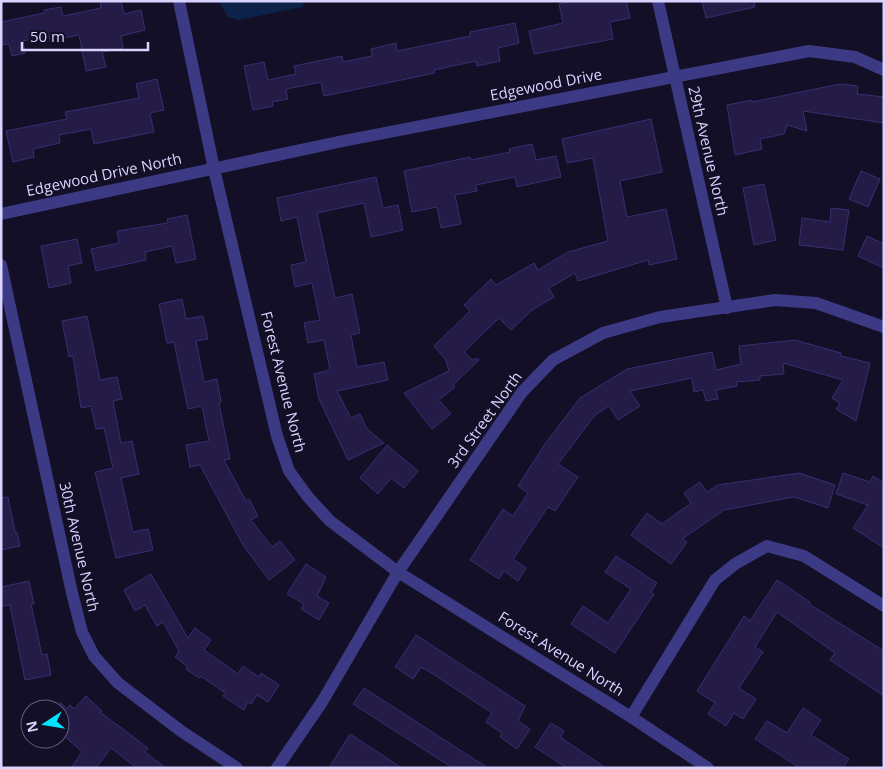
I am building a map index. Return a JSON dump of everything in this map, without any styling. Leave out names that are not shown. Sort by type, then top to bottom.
[{"type":"street","name":"Forest Avenue North","points":[[179,1],[214,169],[278,436],[289,471],[330,522],[398,572],[631,717],[708,768]]},
{"type":"street","name":"29th Avenue North","points":[[658,1],[726,308]]},
{"type":"street","name":"Edgewood Drive","points":[[214,169],[675,76],[809,51],[854,57],[884,70]]},
{"type":"street","name":"Edgewood Drive North","points":[[1,214],[214,169]]},
{"type":"street","name":"30th Avenue North","points":[[1,265],[72,594],[82,632],[94,656],[118,683],[181,730],[237,768]]},
{"type":"street","name":"3rd Street North","points":[[278,768],[322,702],[398,572],[522,392],[553,360],[603,333],[660,317],[775,300],[816,303],[884,327]]},
{"type":"street","points":[[631,717],[715,580],[735,564],[767,546],[804,556],[884,606]]},
{"type":"water","points":[[219,1],[306,1],[302,7],[239,20],[228,17]]},
{"type":"building","points":[[100,1],[121,1],[124,14],[141,10],[145,30],[121,36],[123,48],[102,52],[106,67],[86,71],[79,35],[50,41],[49,36],[23,41],[25,53],[12,56],[9,44],[1,45],[1,22],[44,13],[44,10],[61,7],[63,16],[101,8]]},
{"type":"building","points":[[571,1],[626,1],[630,18],[610,22],[613,39],[534,54],[529,31],[563,23],[559,4]]},
{"type":"building","points":[[702,1],[754,1],[755,7],[706,18]]},
{"type":"building","points":[[515,23],[519,43],[498,48],[500,61],[477,66],[476,61],[434,70],[435,73],[324,96],[321,82],[286,89],[288,99],[272,102],[273,106],[253,110],[244,66],[264,62],[268,80],[296,74],[294,66],[342,56],[343,62],[372,56],[371,49],[396,43],[397,51],[470,36],[470,32]]},
{"type":"building","points":[[157,79],[164,110],[150,113],[154,132],[94,144],[91,129],[59,135],[60,143],[33,149],[34,157],[13,162],[6,131],[67,119],[65,112],[139,98],[136,84]]},
{"type":"building","points":[[840,84],[858,86],[857,94],[884,97],[884,123],[803,111],[807,131],[787,125],[784,134],[760,139],[762,149],[735,155],[727,105],[752,100],[752,102]]},
{"type":"building","points":[[651,119],[662,172],[620,181],[627,217],[666,209],[677,259],[649,265],[648,260],[578,281],[575,273],[549,288],[554,297],[532,310],[511,330],[499,318],[464,352],[472,360],[477,358],[479,360],[453,385],[455,387],[439,400],[451,414],[432,429],[404,393],[449,371],[446,360],[434,346],[470,311],[464,305],[491,279],[496,285],[534,263],[538,270],[568,252],[608,241],[593,158],[567,163],[562,139]]},
{"type":"building","points":[[532,144],[536,160],[556,156],[561,177],[517,187],[515,177],[476,185],[477,191],[455,195],[461,224],[441,228],[437,207],[412,212],[404,171],[470,157],[471,160],[510,152],[509,149]]},
{"type":"building","points":[[861,171],[880,179],[868,207],[849,199]]},
{"type":"building","points":[[376,177],[383,208],[398,205],[403,230],[371,237],[364,203],[317,213],[335,298],[352,294],[360,333],[351,335],[357,367],[384,362],[388,380],[337,391],[351,418],[360,414],[367,429],[384,443],[348,460],[319,399],[314,374],[330,370],[324,340],[308,343],[304,323],[320,320],[312,283],[295,287],[291,265],[306,262],[297,217],[281,221],[277,198]]},
{"type":"building","points":[[764,184],[776,240],[754,245],[743,188]]},
{"type":"building","points":[[831,208],[849,210],[843,250],[799,245],[802,218],[830,222]]},
{"type":"building","points":[[187,215],[196,259],[176,263],[172,246],[145,252],[146,260],[96,271],[91,249],[119,243],[117,231],[168,223],[167,219]]},
{"type":"building","points":[[867,236],[884,244],[884,268],[858,256]]},
{"type":"building","points":[[77,239],[82,263],[68,266],[71,283],[49,288],[41,246]]},
{"type":"building","points":[[182,299],[186,319],[203,316],[208,339],[196,341],[204,382],[217,379],[221,402],[219,403],[230,459],[224,460],[246,501],[249,499],[258,516],[251,520],[272,547],[280,541],[295,560],[269,580],[243,545],[200,465],[190,467],[186,445],[209,441],[202,406],[188,409],[174,342],[167,343],[159,304]]},
{"type":"building","points":[[87,316],[100,380],[117,377],[122,399],[113,401],[121,443],[132,441],[139,474],[121,478],[133,532],[148,529],[153,550],[116,558],[95,472],[113,468],[104,428],[96,429],[91,406],[81,408],[73,356],[69,357],[62,321]]},
{"type":"building","points":[[795,340],[841,353],[841,356],[870,363],[856,421],[836,409],[840,403],[832,398],[843,380],[783,363],[784,374],[760,376],[760,380],[736,382],[737,386],[716,390],[718,399],[706,401],[703,390],[694,392],[692,378],[630,391],[640,406],[618,420],[609,406],[595,415],[558,464],[578,477],[555,511],[548,507],[513,559],[526,568],[518,581],[504,571],[499,579],[470,560],[503,509],[513,516],[528,493],[518,486],[545,444],[580,398],[627,369],[712,352],[716,370],[741,364],[739,346]]},
{"type":"building","points":[[387,445],[418,471],[404,488],[391,478],[378,494],[360,478]]},
{"type":"building","points":[[799,473],[835,485],[828,508],[794,497],[724,510],[682,539],[687,542],[671,564],[631,535],[647,513],[662,524],[691,503],[684,493],[700,482],[707,492],[718,485]]},
{"type":"building","points":[[843,473],[870,482],[873,476],[884,483],[884,548],[853,528],[868,505],[836,494]]},
{"type":"building","points":[[8,497],[15,532],[17,532],[20,546],[1,550],[1,498]]},
{"type":"building","points":[[616,556],[657,583],[651,592],[654,594],[615,653],[571,624],[583,606],[608,623],[631,589],[605,572]]},
{"type":"building","points":[[306,564],[326,577],[317,596],[329,603],[319,620],[301,609],[304,604],[287,594]]},
{"type":"building","points":[[151,574],[188,638],[195,628],[211,640],[204,650],[238,674],[243,666],[259,677],[261,673],[279,685],[268,702],[257,695],[251,704],[248,702],[244,710],[223,696],[225,693],[201,676],[199,678],[186,669],[188,667],[175,657],[179,651],[163,622],[157,626],[145,605],[135,611],[124,590]]},
{"type":"building","points":[[777,580],[810,602],[809,604],[884,651],[884,696],[830,660],[835,653],[777,612],[755,647],[763,652],[739,688],[756,699],[743,719],[734,713],[726,726],[708,714],[715,703],[697,691],[744,616],[750,621]]},
{"type":"building","points":[[29,581],[34,604],[31,604],[42,655],[47,654],[51,675],[25,680],[10,605],[1,606],[1,587]]},
{"type":"building","points":[[416,635],[525,706],[518,721],[530,729],[517,749],[500,737],[502,733],[486,722],[492,713],[421,667],[413,679],[395,667]]},
{"type":"building","points":[[364,688],[488,768],[453,768],[353,704]]},
{"type":"building","points":[[86,696],[102,711],[100,712],[148,748],[145,752],[166,768],[137,768],[111,748],[96,768],[71,768],[82,752],[70,741],[70,705],[74,709]]},
{"type":"building","points":[[803,708],[821,720],[811,735],[849,759],[843,768],[800,768],[755,739],[767,721],[787,733]]},
{"type":"building","points":[[551,723],[564,731],[560,737],[606,768],[567,768],[535,747]]},
{"type":"building","points":[[350,734],[402,768],[329,768]]}]
